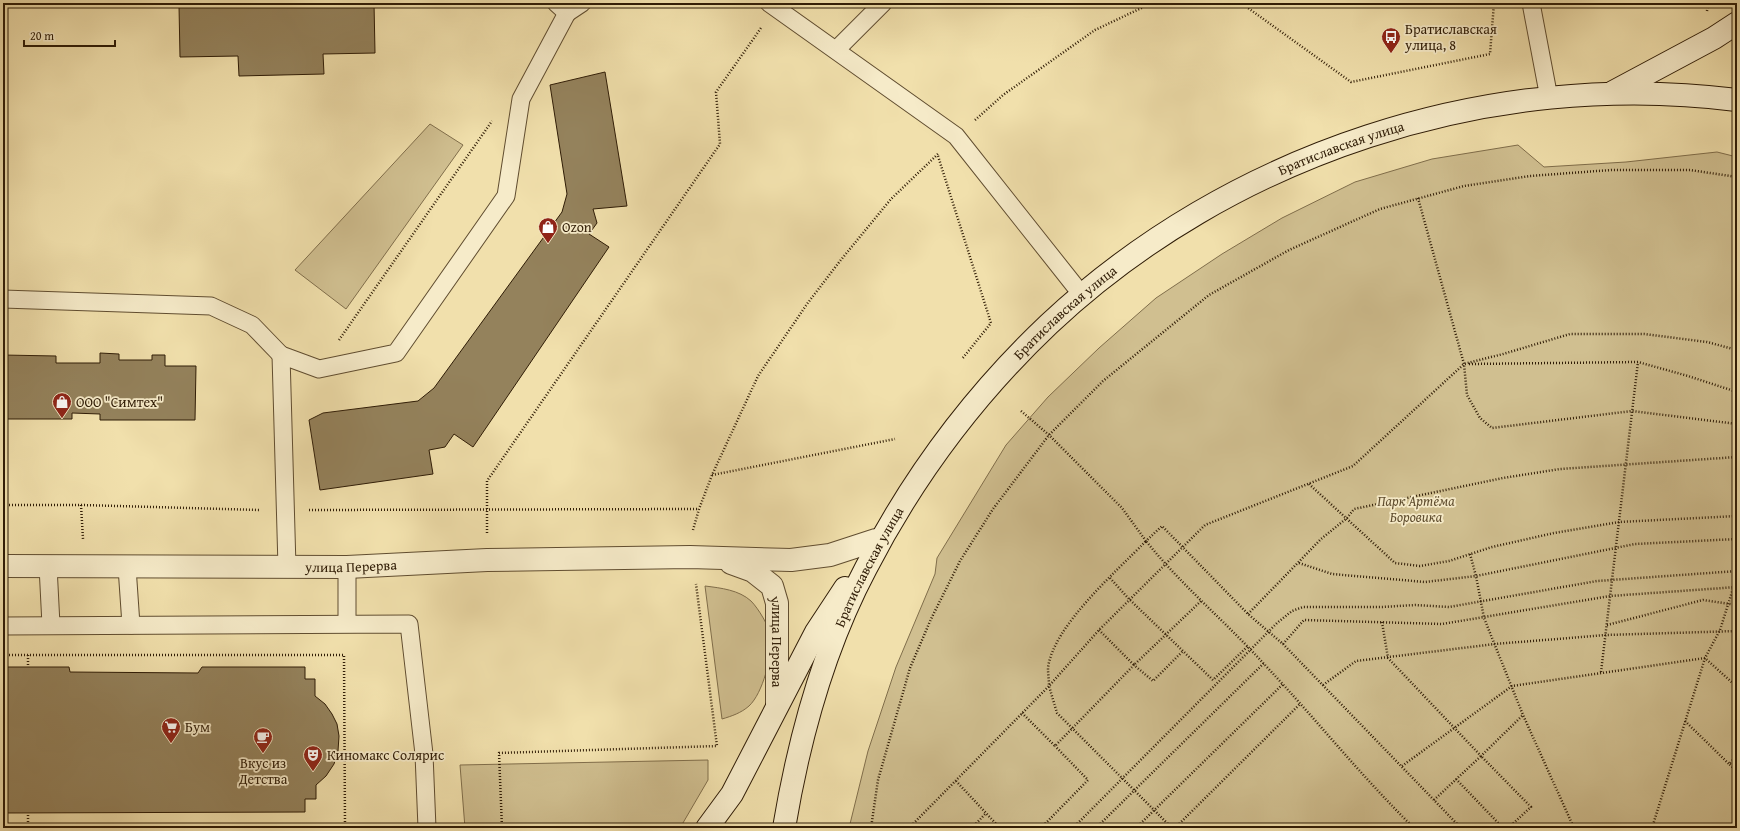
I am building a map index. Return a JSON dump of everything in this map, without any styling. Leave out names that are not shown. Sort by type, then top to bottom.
[{"type":"main road","name":"Братиславская улица","points":[[1610,94],[1714,38],[1737,23]]},
{"type":"main road","name":"Братиславская улица","points":[[784,828],[793,773],[816,688],[838,629],[868,564],[894,516],[929,462],[990,384],[1050,324],[1082,295],[1147,246],[1204,210],[1270,175],[1339,147],[1410,124],[1479,108],[1549,98],[1610,94],[1703,96],[1737,100]]},
{"type":"main road","name":"улица Перерва","points":[[708,828],[732,794],[816,632],[929,462]]},
{"type":"main road","name":"улица Перерва","points":[[3,566],[347,567],[487,560],[694,557],[792,560],[830,555],[876,540]]},
{"type":"main road","name":"улица Перерва","points":[[694,557],[728,562],[753,571],[772,586],[777,603],[777,706]]},
{"type":"lane","points":[[3,299],[211,306],[252,325],[281,355],[319,369],[396,353],[506,196],[521,99],[562,8],[582,3]]},
{"type":"lane","points":[[836,50],[883,3]]},
{"type":"lane","points":[[1531,3],[1549,98]]},
{"type":"lane","points":[[772,5],[956,136],[1082,295]]},
{"type":"lane","points":[[281,355],[287,567]]},
{"type":"lane","points":[[48,566],[51,625]]},
{"type":"lane","points":[[127,567],[131,625]]},
{"type":"lane","points":[[347,567],[347,623]]},
{"type":"lane","points":[[3,626],[347,623],[409,624],[424,754],[427,828]]},
{"type":"path","points":[[502,828],[499,754],[717,746],[711,712],[698,598],[693,530],[712,475],[758,376],[840,261],[891,199],[938,153],[1003,95],[1095,30],[1152,3]]},
{"type":"path","points":[[1241,3],[1351,82],[1490,54],[1494,3]]},
{"type":"path","points":[[487,560],[487,481],[720,144],[716,92],[772,5]]},
{"type":"path","points":[[319,369],[494,118],[521,99]]},
{"type":"path","points":[[938,153],[991,323],[962,359]]},
{"type":"path","points":[[871,828],[878,780],[910,668],[931,619],[960,562],[993,509],[1049,435],[1103,381],[1209,295],[1303,244],[1380,209],[1464,186],[1530,176],[1611,170],[1690,170],[1737,177]]},
{"type":"path","points":[[1418,198],[1464,364],[1467,395],[1480,418],[1492,428],[1632,411],[1737,424]]},
{"type":"path","points":[[909,828],[1049,686],[1099,630],[1182,546],[1205,525],[1353,466],[1464,364],[1570,334],[1644,334],[1707,342],[1737,350]]},
{"type":"path","points":[[1464,364],[1638,362],[1737,392]]},
{"type":"path","points":[[1601,672],[1638,362]]},
{"type":"path","points":[[1021,411],[1049,435],[1122,508],[1165,564],[1248,646],[1380,794],[1414,828]]},
{"type":"path","points":[[712,475],[895,439]]},
{"type":"path","points":[[1248,614],[1321,539],[1347,518],[1354,509],[1503,478],[1560,469],[1737,457]]},
{"type":"path","points":[[1309,484],[1395,563],[1420,566],[1449,561],[1492,546],[1554,533],[1619,522],[1737,516]]},
{"type":"path","points":[[3,506],[286,510],[699,509]]},
{"type":"path","points":[[1172,828],[1057,713],[1049,686],[1048,668],[1053,650],[1064,630],[1082,606],[1162,526],[1248,614],[1283,644],[1461,828]]},
{"type":"path","points":[[1299,563],[1332,574],[1393,581],[1425,582],[1476,576],[1635,544],[1737,539]]},
{"type":"path","points":[[1470,554],[1484,618],[1523,715],[1574,828]]},
{"type":"path","points":[[1073,828],[1284,616],[1292,611],[1303,607],[1382,607],[1415,605],[1449,607],[1597,580],[1737,571]]},
{"type":"path","points":[[1652,828],[1706,658],[1720,630],[1737,576]]},
{"type":"path","points":[[1110,578],[1213,680],[1248,646]]},
{"type":"path","points":[[1283,644],[1304,620],[1442,624],[1610,596],[1737,587]]},
{"type":"path","points":[[1055,746],[1134,665],[1201,600]]},
{"type":"path","points":[[1607,626],[1703,600],[1737,605]]},
{"type":"path","points":[[1382,622],[1388,658],[1480,756],[1531,807],[1508,828]]},
{"type":"path","points":[[1099,630],[1153,682],[1183,651]]},
{"type":"path","points":[[1323,685],[1356,662],[1495,644],[1606,635],[1720,630],[1737,631]]},
{"type":"path","points":[[3,655],[344,655],[345,802],[345,826],[3,826]]},
{"type":"path","points":[[28,655],[28,667]]},
{"type":"path","points":[[1402,766],[1512,686],[1706,658]]},
{"type":"path","points":[[1706,658],[1737,687]]},
{"type":"path","points":[[1096,828],[1264,663]]},
{"type":"path","points":[[1136,828],[1282,684]]},
{"type":"path","points":[[1175,828],[1300,704]]},
{"type":"path","points":[[1022,714],[1088,780],[1041,828]]},
{"type":"path","points":[[1434,800],[1523,715]]},
{"type":"path","points":[[1686,721],[1737,771]]},
{"type":"path","points":[[1729,764],[1737,756]]},
{"type":"path","points":[[1456,779],[1502,828]]},
{"type":"path","points":[[956,781],[1000,828]]},
{"type":"path","points":[[28,813],[28,827]]},
{"type":"path","points":[[972,828],[986,814]]},
{"type":"green space","points":[[430,124],[463,145],[346,309],[295,270]]},
{"type":"green space","name":"Парк Артёма Боровика","points":[[1518,145],[1544,167],[1626,162],[1717,152],[1737,157],[1737,828],[849,828],[868,751],[896,667],[935,574],[937,558],[1006,445],[1048,397],[1099,348],[1156,298],[1222,254],[1282,218],[1355,182],[1432,159]]},
{"type":"green space","points":[[705,586],[735,592],[746,597],[757,608],[763,618],[771,638],[770,654],[766,674],[754,700],[743,711],[722,719]]},
{"type":"green space","points":[[708,760],[708,780],[680,828],[465,828],[460,765]]},
{"type":"building","points":[[237,3],[374,3],[375,53],[323,54],[324,74],[239,76],[238,56],[180,57],[179,6]]},
{"type":"building","points":[[605,72],[627,206],[593,209],[597,223],[589,234],[609,247],[473,447],[454,434],[445,447],[429,450],[433,474],[320,490],[309,420],[323,413],[418,401],[434,388],[562,212],[567,194],[550,85]]},
{"type":"building","points":[[100,353],[119,354],[119,360],[152,360],[152,355],[165,355],[165,366],[196,366],[195,420],[100,420],[100,414],[72,413],[72,419],[3,419],[3,355],[56,356],[56,363],[100,363]]},
{"type":"building","name":"Бум","points":[[3,667],[69,667],[70,672],[198,673],[202,667],[305,667],[305,679],[315,679],[315,696],[325,704],[337,724],[339,736],[338,751],[334,764],[326,776],[316,785],[316,799],[305,799],[305,812],[3,813]]},
{"type":"place","name":"Братиславская улица, 8","points":[[1391,54]]},
{"type":"place","name":"Ozon","points":[[548,244]]},
{"type":"place","name":"ООО \"Симтех\"","points":[[62,419]]},
{"type":"place","name":"Бум","points":[[171,744]]},
{"type":"place","name":"Вкус из Детства","points":[[263,754]]},
{"type":"place","name":"Киномакс Солярис","points":[[313,772]]}]
